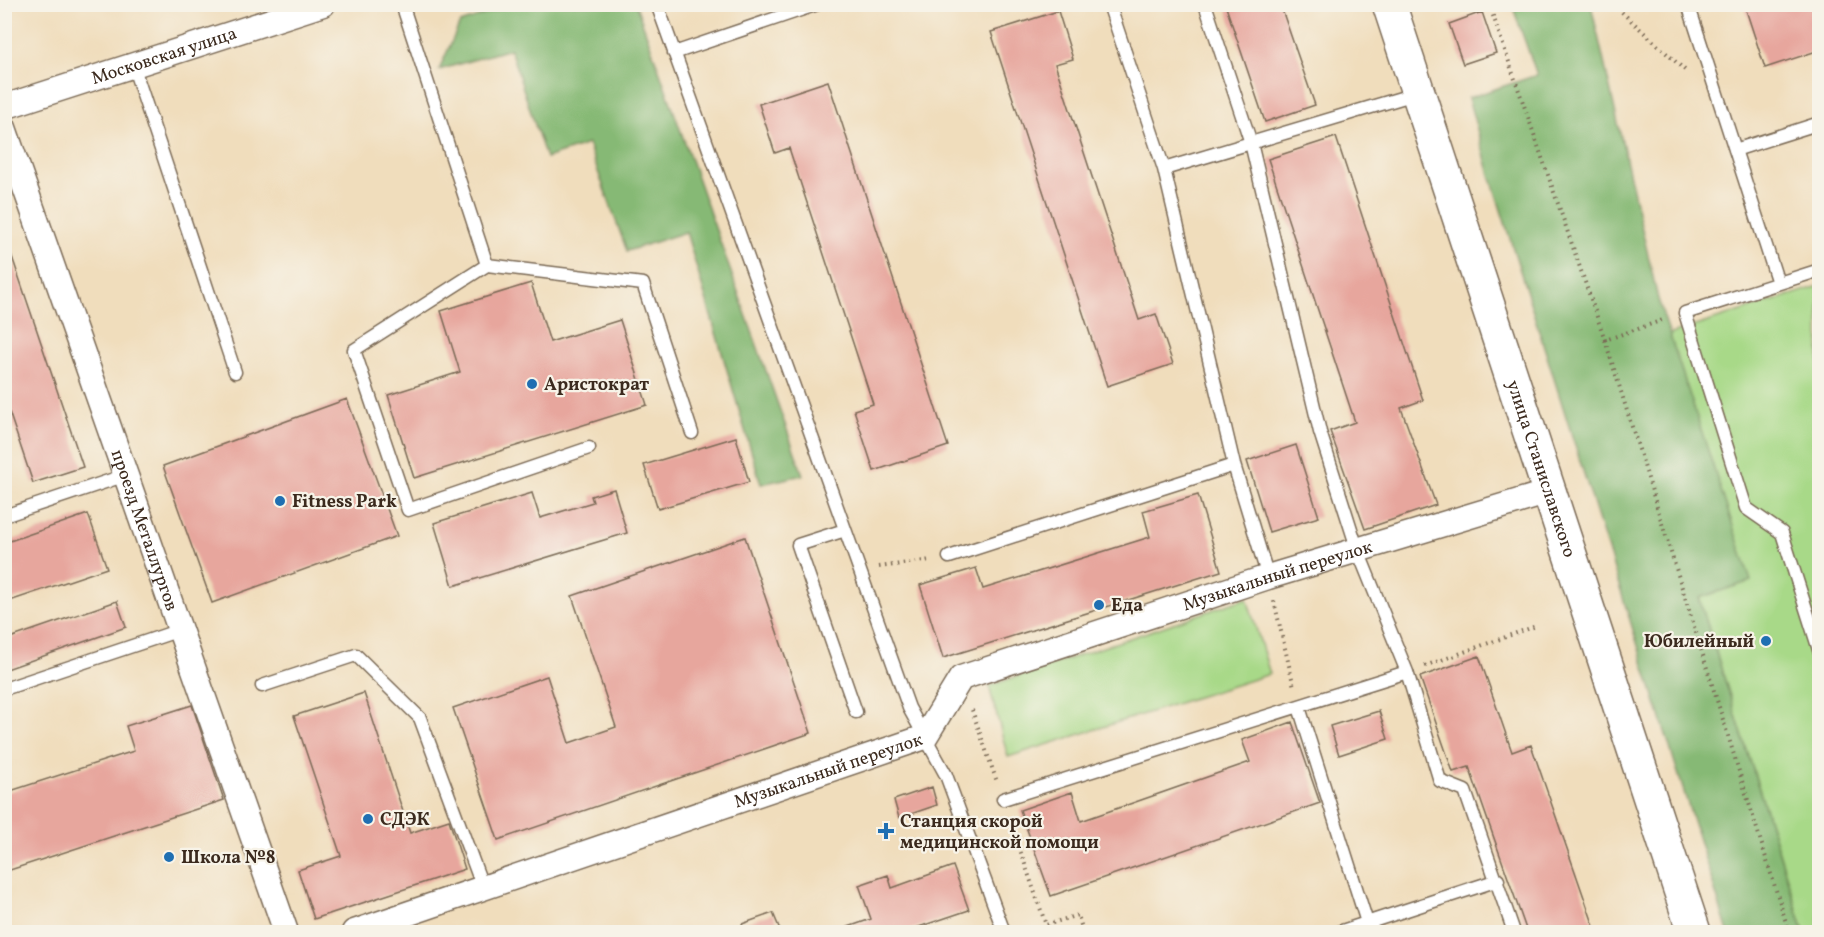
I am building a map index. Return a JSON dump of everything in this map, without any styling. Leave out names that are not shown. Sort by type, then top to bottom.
[{"type":"main road","name":"улица Станиславского","points":[[1389,4],[1694,933]]},
{"type":"street","name":"Московская улица","points":[[4,107],[323,4]]},
{"type":"street","name":"проезд Металлургов","points":[[4,128],[286,933]]},
{"type":"street","name":"Музыкальный переулок","points":[[354,933],[925,737],[962,678],[1268,577],[1549,492]]},
{"type":"lane","points":[[402,4],[487,265]]},
{"type":"lane","points":[[657,4],[909,708],[946,775],[1004,933]]},
{"type":"lane","points":[[674,53],[818,4]]},
{"type":"lane","points":[[1109,4],[1164,169],[1234,465],[1268,577]]},
{"type":"lane","points":[[1204,4],[1251,143],[1320,432],[1358,551],[1407,672],[1440,781],[1465,791],[1514,933]]},
{"type":"lane","points":[[1688,4],[1778,283]]},
{"type":"lane","points":[[133,65],[235,372]]},
{"type":"lane","points":[[1164,169],[1418,93]]},
{"type":"lane","points":[[1735,150],[1820,123]]},
{"type":"lane","points":[[589,448],[408,510],[354,350],[487,265],[643,284],[692,433]]},
{"type":"lane","points":[[1820,270],[1685,313],[1746,508],[1782,533],[1820,653]]},
{"type":"lane","points":[[950,557],[1234,465]]},
{"type":"lane","points":[[4,502],[7,515],[126,475]]},
{"type":"lane","points":[[845,530],[798,545],[856,712]]},
{"type":"lane","points":[[4,688],[180,630]]},
{"type":"lane","points":[[262,686],[356,655],[420,718],[483,888]]},
{"type":"lane","points":[[1003,799],[1407,672]]},
{"type":"lane","points":[[1299,707],[1369,928]]},
{"type":"lane","points":[[1339,933],[1369,928],[1381,920],[1497,880]]},
{"type":"path","points":[[105,4],[108,15]]},
{"type":"path","points":[[1489,4],[1605,340],[1789,933]]},
{"type":"path","points":[[1613,4],[1719,102]]},
{"type":"path","points":[[1605,340],[1685,313]]},
{"type":"path","points":[[859,570],[950,557]]},
{"type":"path","points":[[1268,577],[1299,707]]},
{"type":"path","points":[[1407,672],[1536,626]]},
{"type":"path","points":[[1046,925],[1078,915],[1083,933]]},
{"type":"green space","points":[[515,4],[636,5],[803,475],[761,484],[686,232],[627,251],[588,144],[546,158],[510,49],[439,70],[460,23]]},
{"type":"green space","points":[[1512,5],[1591,5],[1658,299],[1751,581],[1699,598],[1804,932],[1728,932],[1490,175],[1468,98],[1537,75]]},
{"type":"green space","name":"Юбилейный","points":[[1819,286],[1819,932],[1804,932],[1621,350]]},
{"type":"green space","points":[[1247,598],[1270,674],[1008,757],[989,686]]},
{"type":"building","points":[[1225,4],[1280,4],[1315,105],[1265,122]]},
{"type":"building","points":[[1744,4],[1820,4],[1820,50],[1765,68]]},
{"type":"building","points":[[1058,11],[1073,59],[1055,64],[1139,320],[1156,314],[1173,364],[1107,386],[991,32]]},
{"type":"building","points":[[1482,12],[1496,53],[1463,64],[1449,24]]},
{"type":"building","points":[[828,81],[948,446],[874,471],[854,410],[873,404],[789,148],[775,153],[759,104]]},
{"type":"building","points":[[1336,137],[1423,400],[1401,408],[1436,505],[1365,529],[1330,431],[1355,422],[1268,159]]},
{"type":"building","points":[[1820,157],[1820,171],[1819,172],[1815,159]]},
{"type":"building","points":[[4,233],[83,467],[33,483],[4,397]]},
{"type":"building","name":"Аристократ","points":[[531,283],[550,342],[620,320],[647,405],[414,478],[388,395],[460,372],[441,311]]},
{"type":"building","name":"Fitness Park","points":[[347,399],[397,536],[212,603],[163,466]]},
{"type":"building","points":[[736,437],[749,482],[658,509],[644,465]]},
{"type":"building","points":[[1296,445],[1319,517],[1269,532],[1247,461]]},
{"type":"building","points":[[614,489],[627,533],[453,586],[434,523],[532,493],[540,518],[593,502],[591,496]]},
{"type":"building","points":[[1198,495],[1221,571],[943,658],[920,585],[976,568],[983,589],[1150,537],[1143,511]]},
{"type":"building","points":[[88,514],[107,568],[4,603],[4,543]]},
{"type":"building","points":[[745,537],[811,733],[498,840],[453,708],[547,676],[569,743],[616,727],[572,596]]},
{"type":"building","points":[[117,601],[126,627],[4,670],[4,640]]},
{"type":"building","points":[[1479,656],[1512,752],[1531,745],[1596,932],[1527,932],[1469,767],[1453,772],[1420,677]]},
{"type":"building","points":[[364,693],[410,833],[449,820],[465,869],[314,919],[298,870],[341,856],[294,716]]},
{"type":"building","points":[[192,705],[224,800],[4,872],[4,793],[134,751],[126,726]]},
{"type":"building","points":[[1379,711],[1388,739],[1339,755],[1330,726]]},
{"type":"building","points":[[1292,722],[1320,803],[1051,896],[1020,810],[1072,792],[1081,821],[1250,762],[1242,740]]},
{"type":"building","points":[[932,787],[937,805],[899,818],[894,800]]},
{"type":"building","points":[[953,866],[969,910],[904,932],[834,932],[871,919],[859,885],[888,875],[892,888]]},
{"type":"building","points":[[773,913],[781,932],[745,932],[742,924]]},
{"type":"place","name":"Аристократ","points":[[532,384]]},
{"type":"place","name":"Fitness Park","points":[[280,501]]},
{"type":"place","name":"Еда","points":[[1099,605]]},
{"type":"place","name":"Юбилейный","points":[[1766,641]]},
{"type":"place","name":"СДЭК","points":[[368,819]]},
{"type":"place","name":"Станция скорой медицинской помощи","points":[[886,831]]},
{"type":"place","name":"Школа №8","points":[[169,857]]}]
